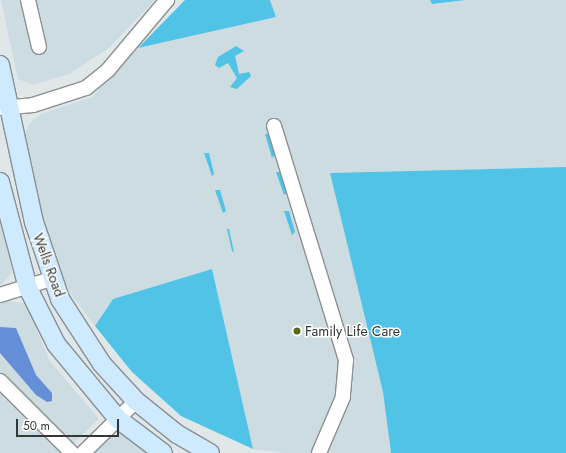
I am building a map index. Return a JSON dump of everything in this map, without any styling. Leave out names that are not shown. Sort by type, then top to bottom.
[{"type":"main road","name":"Wells Road","points":[[0,66],[3,112],[51,279],[70,316],[102,364],[136,402],[177,434],[210,453]]},
{"type":"main road","name":"Wells Road","points":[[0,182],[28,288],[56,344],[118,419],[163,453]]},
{"type":"street","points":[[28,0],[39,47]]},
{"type":"street","points":[[3,112],[86,88],[108,70],[167,0]]},
{"type":"street","points":[[274,126],[346,360],[343,397],[319,453]]},
{"type":"street","points":[[0,295],[28,288],[51,279]]},
{"type":"street","points":[[0,381],[72,453]]},
{"type":"street","points":[[83,453],[136,402]]},
{"type":"shaded area","points":[[1,0],[155,0],[109,48],[69,74],[33,85],[18,79]]},
{"type":"shaded area","points":[[185,0],[270,0],[276,17],[138,48]]},
{"type":"shaded area","points":[[270,0],[430,0],[432,4],[466,0],[566,0],[566,167],[330,173],[383,392],[391,453],[285,453],[253,449],[212,269],[113,299],[95,326],[67,289],[45,240],[24,136],[30,123],[41,114],[92,97],[138,48],[276,17]]},
{"type":"shaded area","points":[[430,0],[466,0],[432,4]]},
{"type":"shaded area","points":[[236,46],[244,51],[235,56],[239,74],[249,72],[251,76],[237,89],[230,87],[237,78],[228,63],[219,68],[215,65],[218,57]]},
{"type":"shaded area","points":[[265,134],[269,134],[275,155],[272,158]]},
{"type":"shaded area","points":[[204,153],[209,153],[214,174],[212,176]]},
{"type":"shaded area","points":[[566,167],[566,453],[391,453],[383,392],[330,173]]},
{"type":"shaded area","points":[[276,172],[281,172],[287,193],[284,195]]},
{"type":"shaded area","points":[[215,190],[220,190],[226,211],[223,213]]},
{"type":"shaded area","points":[[284,211],[289,211],[295,232],[292,235]]},
{"type":"shaded area","points":[[0,218],[12,272],[0,287]]},
{"type":"shaded area","points":[[227,229],[229,229],[234,252],[232,251]]},
{"type":"shaded area","points":[[212,269],[253,449],[181,416],[132,372],[95,326],[113,299]]},
{"type":"shaded area","points":[[0,300],[23,303],[29,310],[49,360],[99,419],[63,453],[0,453]]},
{"type":"shaded area","points":[[0,327],[16,328],[36,375],[52,393],[52,401],[47,402],[36,395],[0,353]]},
{"type":"shaded area","points":[[122,434],[150,453],[95,453],[112,435]]},
{"type":"place","name":"Family Life Care","points":[[297,331]]}]
